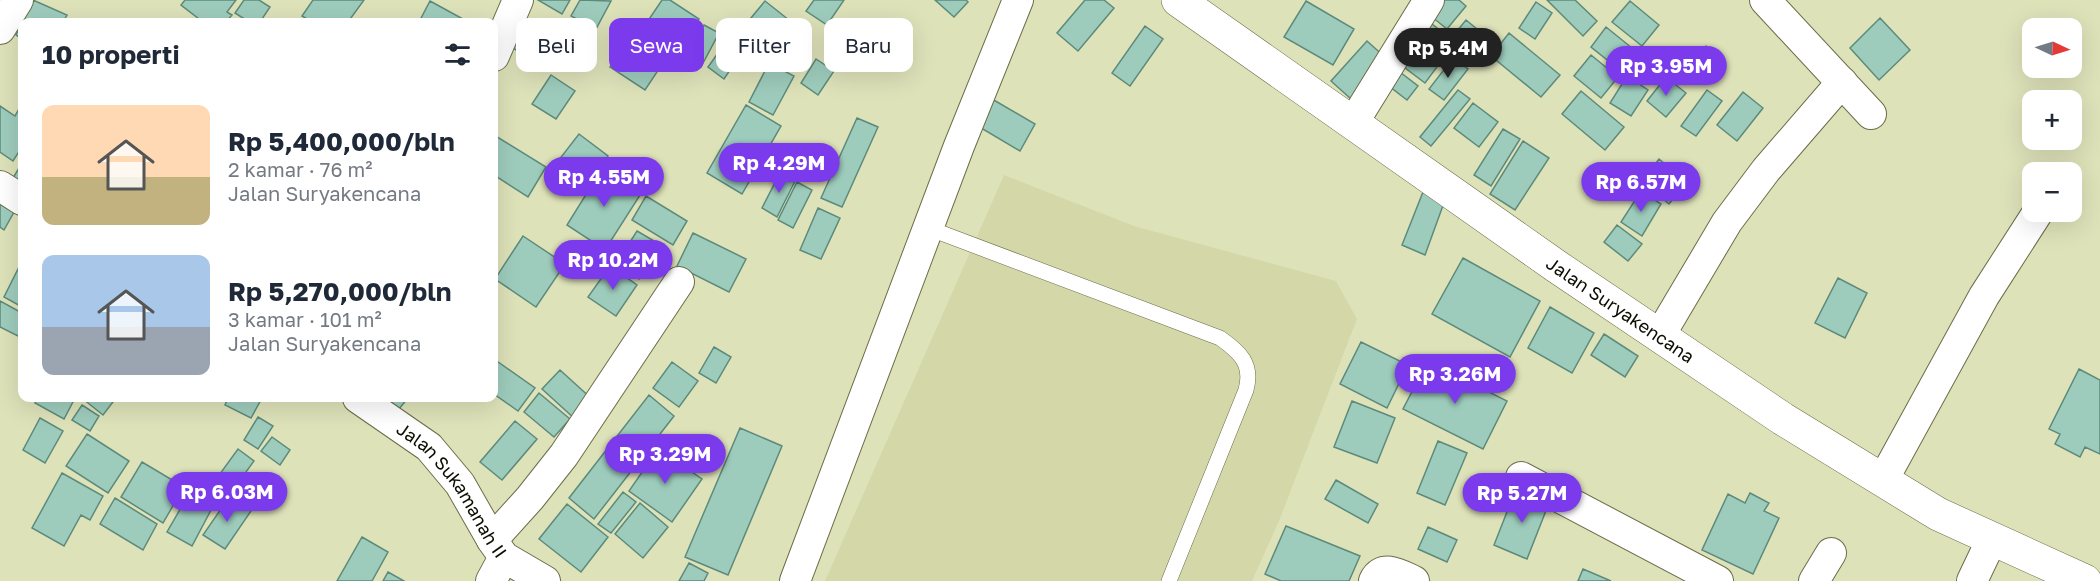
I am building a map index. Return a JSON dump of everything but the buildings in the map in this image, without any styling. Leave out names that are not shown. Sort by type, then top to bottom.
[{"type":"street","points":[[0,29],[18,0]]},
{"type":"street","points":[[498,47],[518,0]]},
{"type":"street","points":[[795,581],[928,228],[1018,0]]},
{"type":"street","name":"Jalan Suryakencana","points":[[1178,0],[1556,266],[1783,419],[1938,513],[2085,581]]},
{"type":"street","points":[[1353,123],[1429,0]]},
{"type":"street","points":[[1765,0],[1871,114]]},
{"type":"street","points":[[1660,335],[1727,222],[1766,170],[1842,82]]},
{"type":"street","points":[[0,186],[18,197]]},
{"type":"street","points":[[1883,480],[1984,296],[2032,222]]},
{"type":"street","points":[[496,559],[530,498],[564,454],[679,282]]},
{"type":"street","name":"Jalan Sukamanah II","points":[[364,402],[429,447],[460,484],[496,559],[545,581]]},
{"type":"street","points":[[1521,477],[1718,581]]},
{"type":"street","points":[[1972,581],[1992,539]]},
{"type":"street","points":[[1814,581],[1831,553]]},
{"type":"street","points":[[1374,581],[1376,576],[1384,571],[1414,581]]},
{"type":"lane","points":[[928,228],[1220,338],[1234,348],[1245,362],[1250,377],[1246,390],[1169,581]]},
{"type":"shaded area","points":[[1004,175],[1134,226],[1336,281],[1357,319],[1279,521],[1252,581],[825,581]]}]
